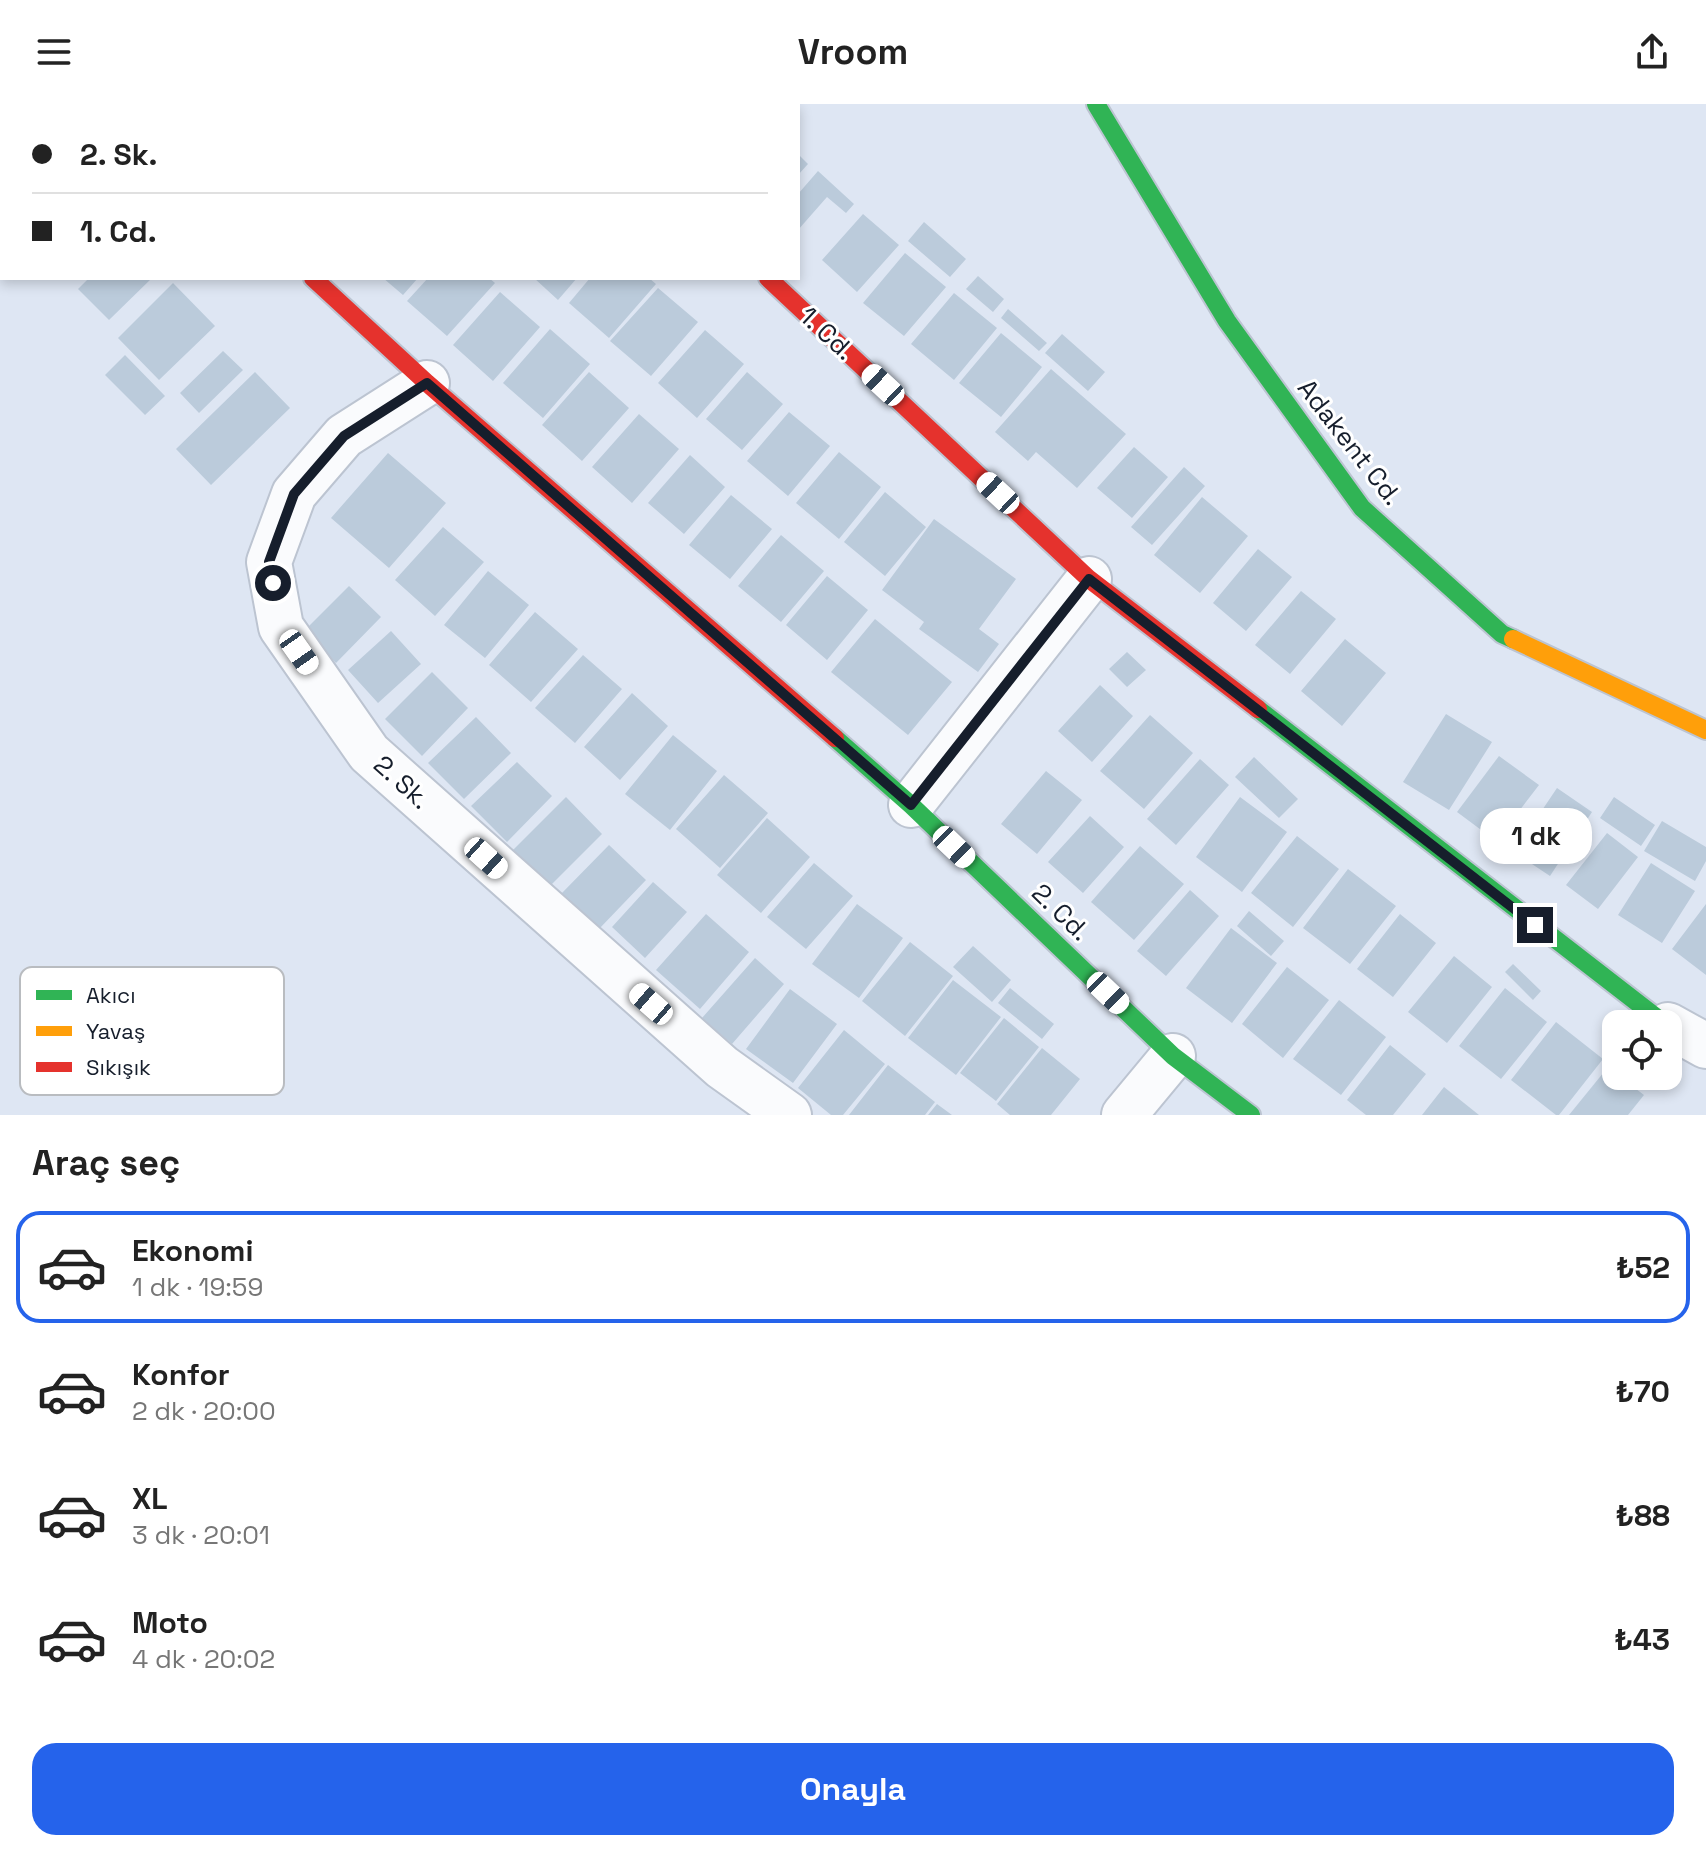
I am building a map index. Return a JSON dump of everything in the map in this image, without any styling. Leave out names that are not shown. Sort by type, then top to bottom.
[{"type":"street","name":"Adakent Cd.","points":[[1096,104],[1227,321],[1362,508],[1502,634],[1706,730]]},
{"type":"street","points":[[315,280],[427,383],[911,805],[1089,579]]},
{"type":"street","name":"1. Cd.","points":[[770,280],[1089,579],[1648,1010]]},
{"type":"street","name":"2. Sk.","points":[[427,383],[344,436],[294,494],[269,562],[281,627],[369,753],[722,1067],[789,1115]]},
{"type":"street","name":"2. Cd.","points":[[911,805],[1173,1056],[1251,1115]]},
{"type":"street","name":"1. Cd.","points":[[1682,1033],[1706,1046]]},
{"type":"street","points":[[1124,1115],[1173,1056]]},
{"type":"building","points":[[800,156],[808,164],[800,173]]},
{"type":"building","points":[[818,171],[854,204],[846,213],[827,197],[800,228],[800,192]]},
{"type":"building","points":[[863,214],[899,245],[857,292],[822,260]]},
{"type":"building","points":[[924,222],[966,259],[950,277],[908,241]]},
{"type":"building","points":[[905,253],[946,287],[904,336],[863,303]]},
{"type":"building","points":[[978,276],[1004,299],[993,312],[966,289]]},
{"type":"building","points":[[87,280],[150,280],[109,320],[78,289]]},
{"type":"building","points":[[385,280],[416,280],[403,295]]},
{"type":"building","points":[[426,280],[491,280],[495,283],[447,336],[407,301]]},
{"type":"building","points":[[536,280],[575,280],[558,300]]},
{"type":"building","points":[[588,280],[651,280],[656,284],[609,338],[569,303]]},
{"type":"building","points":[[173,283],[215,326],[159,380],[118,338]]},
{"type":"building","points":[[658,288],[698,322],[651,376],[610,341]]},
{"type":"building","points":[[500,292],[540,327],[493,381],[453,345]]},
{"type":"building","points":[[954,293],[997,328],[954,380],[911,344]]},
{"type":"building","points":[[1008,309],[1047,343],[1039,351],[1001,318]]},
{"type":"building","points":[[550,329],[590,364],[543,418],[503,383]]},
{"type":"building","points":[[705,330],[744,364],[697,418],[658,383]]},
{"type":"building","points":[[1001,333],[1042,367],[1001,417],[959,383]]},
{"type":"building","points":[[1062,334],[1105,372],[1088,391],[1045,353]]},
{"type":"building","points":[[223,351],[243,370],[199,413],[180,393]]},
{"type":"building","points":[[125,355],[165,396],[145,415],[105,375]]},
{"type":"building","points":[[1051,369],[1126,434],[1077,488],[1036,452],[1028,461],[995,432]]},
{"type":"building","points":[[255,372],[290,408],[211,485],[176,449]]},
{"type":"building","points":[[589,372],[629,408],[582,461],[542,425]]},
{"type":"building","points":[[747,372],[783,404],[742,450],[706,419]]},
{"type":"building","points":[[789,412],[830,446],[788,496],[747,461]]},
{"type":"building","points":[[639,414],[679,449],[632,503],[592,467]]},
{"type":"building","points":[[1134,447],[1168,477],[1132,518],[1097,488]]},
{"type":"building","points":[[839,452],[881,487],[839,539],[796,503]]},
{"type":"building","points":[[388,453],[446,503],[389,568],[331,518]]},
{"type":"building","points":[[690,455],[725,487],[684,534],[648,503]]},
{"type":"building","points":[[1184,467],[1205,486],[1152,545],[1131,527]]},
{"type":"building","points":[[885,492],[926,527],[885,576],[844,542]]},
{"type":"building","points":[[731,495],[772,529],[730,579],[689,545]]},
{"type":"building","points":[[1202,497],[1248,536],[1200,593],[1154,555]]},
{"type":"building","points":[[934,519],[1016,579],[979,629],[999,644],[978,672],[919,629],[924,622],[882,590]]},
{"type":"building","points":[[443,527],[484,562],[435,616],[395,580]]},
{"type":"building","points":[[781,535],[824,571],[781,622],[738,586]]},
{"type":"building","points":[[1258,549],[1292,577],[1246,631],[1213,603]]},
{"type":"building","points":[[488,571],[529,605],[485,658],[444,625]]},
{"type":"building","points":[[827,576],[868,610],[827,660],[786,625]]},
{"type":"building","points":[[349,586],[381,617],[336,663],[304,631]]},
{"type":"building","points":[[1301,591],[1336,619],[1290,674],[1255,645]]},
{"type":"building","points":[[535,612],[578,649],[531,702],[489,665]]},
{"type":"building","points":[[875,619],[952,682],[908,735],[831,672]]},
{"type":"building","points":[[391,631],[421,664],[378,703],[348,670]]},
{"type":"building","points":[[1345,639],[1386,673],[1342,726],[1301,691]]},
{"type":"building","points":[[1127,652],[1146,670],[1127,687],[1109,669]]},
{"type":"building","points":[[583,655],[622,689],[575,743],[535,708]]},
{"type":"building","points":[[432,672],[468,708],[422,756],[385,719]]},
{"type":"building","points":[[1100,685],[1133,716],[1092,762],[1058,731]]},
{"type":"building","points":[[632,693],[668,726],[620,780],[584,747]]},
{"type":"building","points":[[1446,714],[1492,742],[1449,810],[1403,782]]},
{"type":"building","points":[[1150,715],[1193,753],[1144,809],[1100,771]]},
{"type":"building","points":[[476,717],[511,753],[464,799],[428,763]]},
{"type":"building","points":[[673,735],[717,771],[670,830],[625,794]]},
{"type":"building","points":[[1499,756],[1539,785],[1496,841],[1457,812]]},
{"type":"building","points":[[1254,757],[1298,799],[1279,818],[1235,777]]},
{"type":"building","points":[[1200,759],[1229,785],[1176,845],[1147,819]]},
{"type":"building","points":[[517,762],[552,796],[507,842],[471,806]]},
{"type":"building","points":[[1046,771],[1082,800],[1037,854],[1001,824]]},
{"type":"building","points":[[724,775],[768,813],[720,868],[676,829]]},
{"type":"building","points":[[1557,788],[1592,812],[1550,876],[1514,852]]},
{"type":"building","points":[[566,797],[602,834],[549,887],[513,850]]},
{"type":"building","points":[[1240,797],[1287,832],[1242,892],[1196,857]]},
{"type":"building","points":[[1614,797],[1655,825],[1641,846],[1600,818]]},
{"type":"building","points":[[1090,816],[1124,847],[1083,893],[1048,862]]},
{"type":"building","points":[[767,818],[810,857],[761,913],[717,875]]},
{"type":"building","points":[[1662,821],[1706,847],[1706,861],[1695,881],[1644,851]]},
{"type":"building","points":[[1607,833],[1638,857],[1598,909],[1566,885]]},
{"type":"building","points":[[1297,836],[1339,869],[1293,927],[1251,893]]},
{"type":"building","points":[[609,845],[646,880],[599,929],[561,894]]},
{"type":"building","points":[[1140,846],[1184,884],[1134,940],[1091,902]]},
{"type":"building","points":[[814,863],[853,896],[806,949],[767,917]]},
{"type":"building","points":[[1651,863],[1695,891],[1662,943],[1618,915]]},
{"type":"building","points":[[1348,869],[1396,906],[1350,964],[1303,928]]},
{"type":"building","points":[[653,882],[687,912],[645,958],[612,927]]},
{"type":"building","points":[[1190,890],[1219,916],[1166,976],[1137,951]]},
{"type":"building","points":[[857,904],[903,938],[859,998],[812,964]]},
{"type":"building","points":[[1706,904],[1706,975],[1672,949]]},
{"type":"building","points":[[1249,911],[1284,941],[1271,956],[1237,926]]},
{"type":"building","points":[[706,914],[749,952],[700,1009],[656,970]]},
{"type":"building","points":[[1400,914],[1436,943],[1393,997],[1357,969]]},
{"type":"building","points":[[1231,928],[1277,963],[1232,1023],[1186,988]]},
{"type":"building","points":[[910,942],[953,976],[905,1036],[862,1001]]},
{"type":"building","points":[[973,946],[1011,980],[992,1002],[953,967]]},
{"type":"building","points":[[1454,956],[1492,987],[1447,1043],[1408,1012]]},
{"type":"building","points":[[755,958],[784,984],[732,1044],[702,1018]]},
{"type":"building","points":[[1513,964],[1541,991],[1533,1000],[1505,972]]},
{"type":"building","points":[[1287,967],[1329,1000],[1283,1058],[1242,1024]]},
{"type":"building","points":[[953,980],[1001,1017],[956,1075],[908,1038]]},
{"type":"building","points":[[1010,988],[1054,1024],[1042,1039],[998,1003]]},
{"type":"building","points":[[1505,988],[1547,1022],[1501,1079],[1459,1046]]},
{"type":"building","points":[[790,989],[837,1024],[793,1083],[746,1049]]},
{"type":"building","points":[[1339,1000],[1386,1037],[1341,1095],[1293,1059]]},
{"type":"building","points":[[1004,1018],[1039,1047],[996,1101],[960,1073]]},
{"type":"building","points":[[1556,1022],[1602,1058],[1559,1115],[1511,1080]]},
{"type":"building","points":[[844,1030],[885,1064],[843,1115],[831,1115],[798,1088]]},
{"type":"building","points":[[1390,1045],[1426,1074],[1393,1115],[1366,1115],[1347,1100]]},
{"type":"building","points":[[1042,1048],[1080,1079],[1051,1115],[1010,1115],[997,1104]]},
{"type":"building","points":[[888,1065],[935,1102],[925,1115],[849,1115]]},
{"type":"building","points":[[1602,1074],[1602,1090],[1637,1090],[1644,1095],[1628,1115],[1569,1115]]},
{"type":"building","points":[[1444,1087],[1479,1115],[1422,1115]]},
{"type":"building","points":[[937,1104],[952,1115],[928,1115]]},
{"type":"traffic: fast","points":[[1096,104],[1227,321],[1362,508],[1502,634],[1513,639]]},
{"type":"traffic: fast","points":[[1258,709],[1647,1010]]},
{"type":"traffic: fast","points":[[835,738],[911,805],[1173,1056],[1251,1115]]},
{"type":"traffic: slow","points":[[1513,639],[1706,730]]},
{"type":"traffic: jam","points":[[315,280],[427,383],[835,738]]},
{"type":"traffic: jam","points":[[770,280],[1089,579],[1258,709]]},
{"type":"route","points":[[273,583],[269,562],[294,494],[344,436],[427,383],[911,805],[1089,579],[1535,925]]}]
